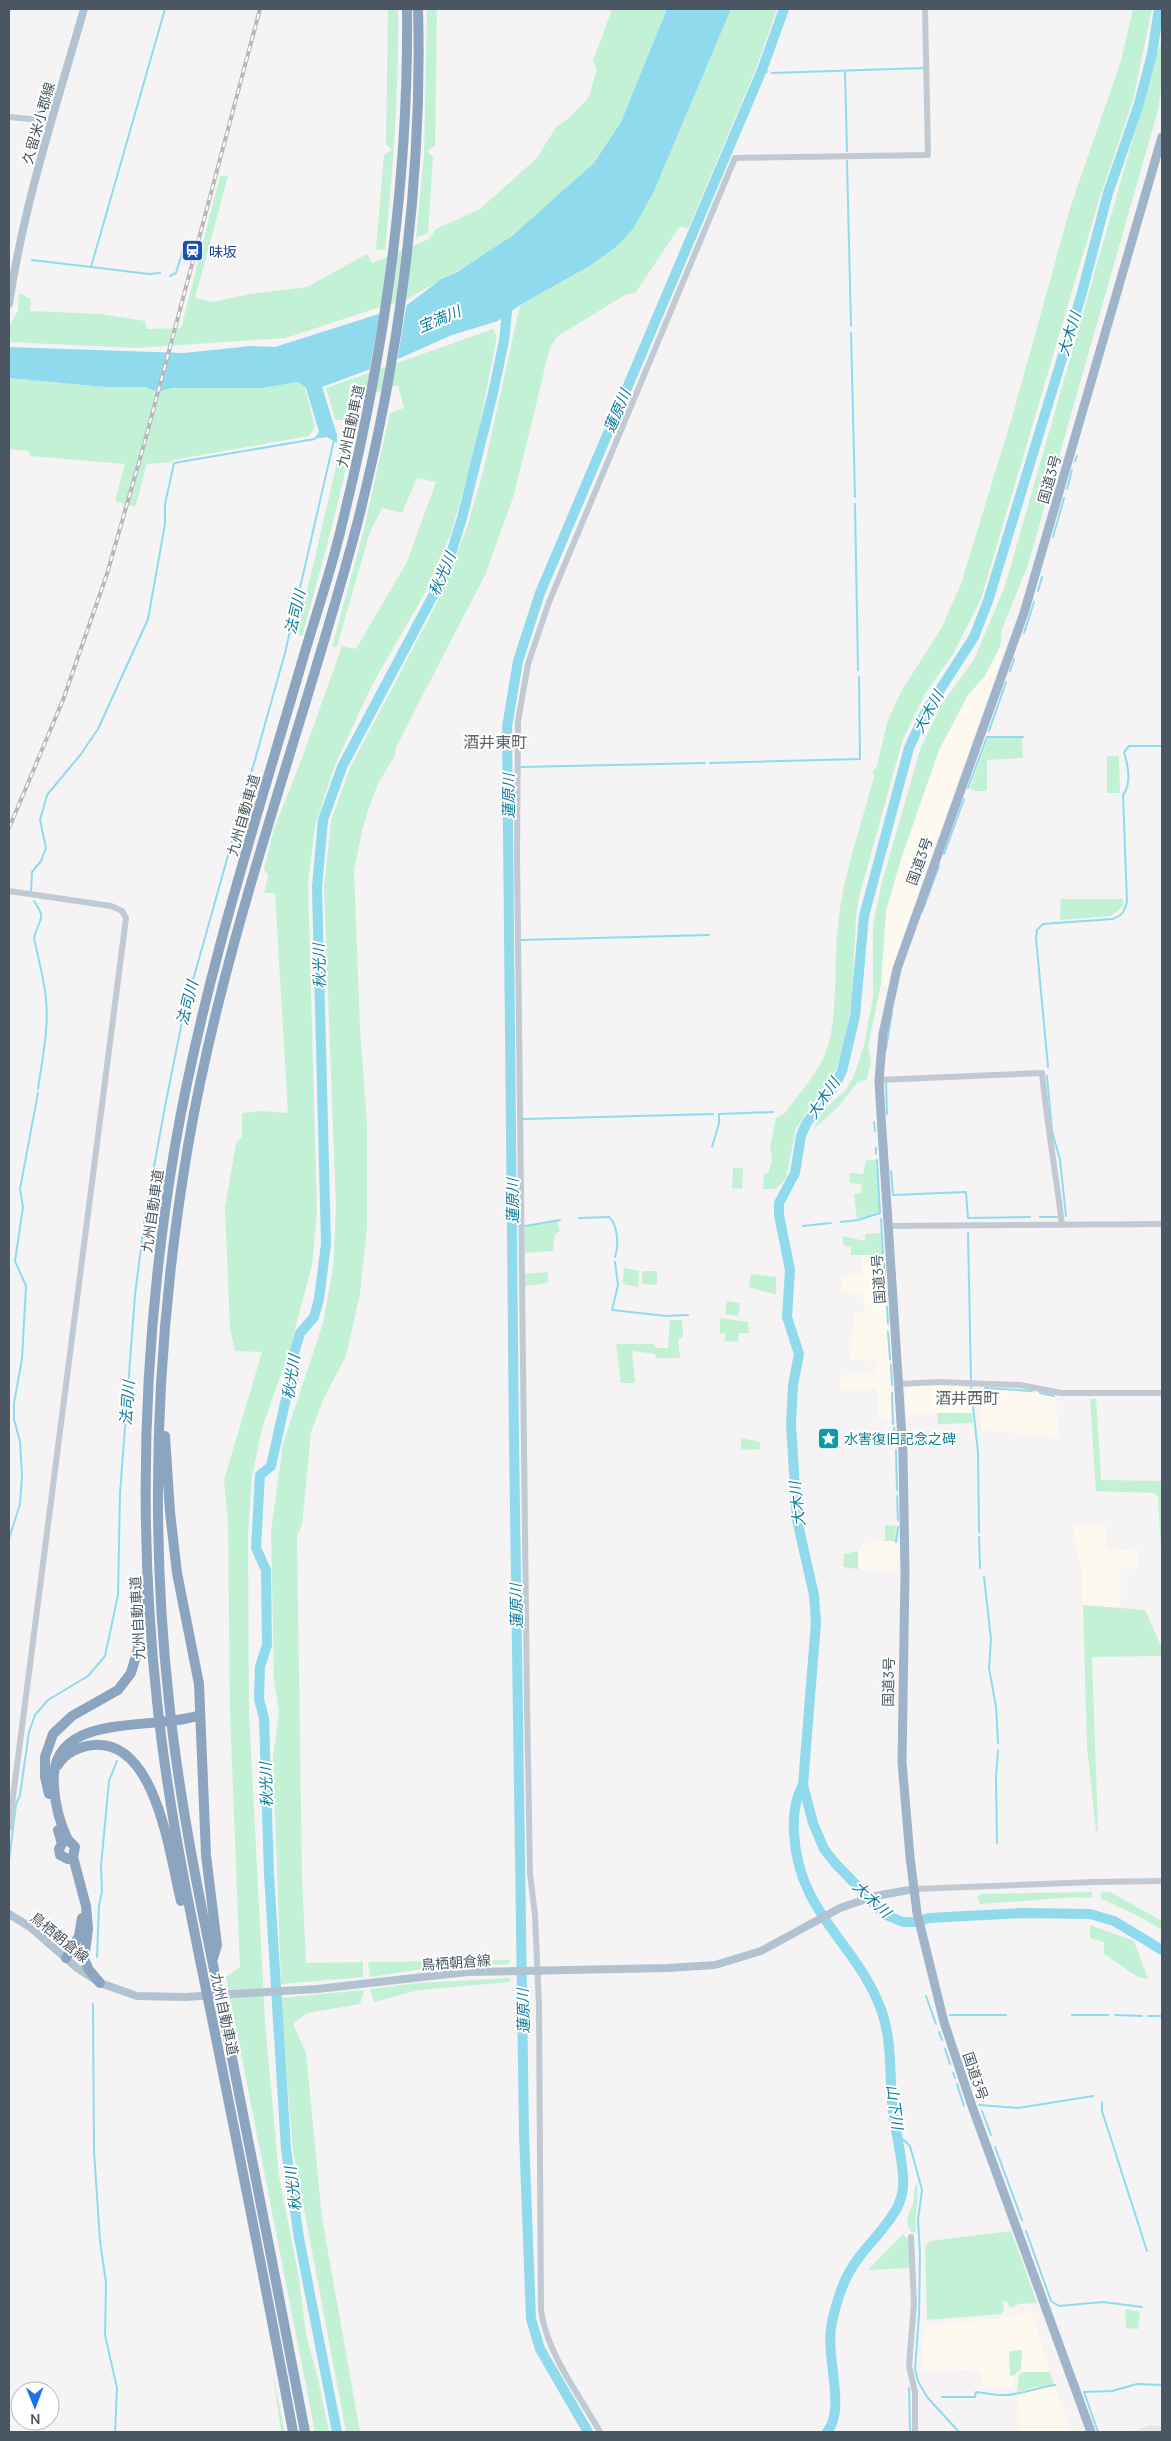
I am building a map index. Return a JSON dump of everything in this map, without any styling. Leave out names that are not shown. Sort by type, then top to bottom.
[{"type":"highway","name":"九州自動車道","points":[[293,2432],[171,1812],[156,1696],[148,1577],[146,1442],[151,1344],[164,1222],[185,1090],[221,941],[342,527],[371,397],[393,266],[405,131],[407,9]]},
{"type":"highway","name":"九州自動車道","points":[[305,2432],[185,1819],[168,1695],[160,1552],[159,1440],[161,1386],[176,1225],[196,1100],[213,1021],[265,834],[356,529],[384,394],[405,264],[416,131],[418,9]]},
{"type":"highway","name":"国道3号","points":[[1091,2432],[973,2109],[942,2015],[917,1913],[910,1857],[902,1759],[904,1554],[899,1384],[880,1080],[882,1034],[897,969],[1024,614],[1162,137]]},
{"type":"highway","points":[[161,1386],[170,1512],[177,1573],[199,1684],[206,1855],[216,1945],[212,1962]]},
{"type":"highway","points":[[66,1958],[79,1936],[82,1918],[70,1858],[76,1850],[66,1843],[49,1793],[45,1757],[54,1734],[72,1716],[118,1690],[131,1673],[138,1649],[140,1594],[148,1577]]},
{"type":"highway","points":[[49,1793],[52,1757],[64,1738],[77,1729],[96,1723],[145,1721],[200,1715]]},
{"type":"highway","points":[[66,1843],[54,1794],[53,1774],[59,1754],[69,1742],[81,1734],[145,1721]]},
{"type":"highway","points":[[53,1774],[61,1760],[72,1752],[84,1746],[96,1744],[117,1750],[127,1757],[146,1780],[161,1818],[194,1960],[217,2043]]},
{"type":"highway","points":[[70,1858],[86,1906],[88,1929],[84,1959],[89,1970],[100,1983]]},
{"type":"highway","points":[[66,1958],[86,1938],[88,1929]]},
{"type":"main road","name":"久留米小郡線","points":[[9,304],[15,261],[30,195],[84,9]]},
{"type":"main road","name":"鳥栖朝倉線","points":[[9,1914],[30,1927],[66,1958],[100,1983],[138,1996],[184,1998],[286,1991],[467,1972],[538,1972],[715,1964],[761,1951],[840,1908],[874,1896],[915,1889]]},
{"type":"street","points":[[600,2432],[555,2356],[543,2323],[538,1972],[530,1855],[517,873],[518,721],[528,664],[549,602],[735,158],[928,155],[925,9]]},
{"type":"street","points":[[9,117],[52,121]]},
{"type":"street","points":[[9,891],[111,906],[122,911],[126,918],[9,1828]]},
{"type":"street","points":[[880,1080],[1042,1073],[1047,1124],[1056,1170],[1062,1225]]},
{"type":"street","points":[[888,1226],[1162,1224]]},
{"type":"street","points":[[899,1384],[938,1382],[1020,1385],[1061,1393],[1162,1393]]},
{"type":"street","points":[[915,1889],[1162,1881]]},
{"type":"street","points":[[911,2237],[914,2304],[909,2366],[915,2392],[915,2432]]},
{"type":"shaded area","points":[[1000,647],[1003,653],[904,933],[887,988],[881,983],[883,931],[886,911],[901,859],[939,750],[968,695],[984,677]]},
{"type":"shaded area","points":[[863,1255],[883,1255],[892,1420],[877,1419],[877,1388],[841,1390],[840,1375],[877,1374],[876,1361],[850,1359],[854,1313],[864,1313],[863,1295],[842,1290],[842,1276],[863,1275]]},
{"type":"shaded area","points":[[906,1386],[970,1387],[972,1413],[906,1414]]},
{"type":"shaded area","points":[[985,1389],[1018,1390],[1056,1397],[1058,1437],[981,1430],[979,1394]]},
{"type":"shaded area","points":[[1106,1524],[1106,1549],[1139,1551],[1137,1569],[1121,1568],[1120,1608],[1083,1605],[1082,1572],[1072,1525]]},
{"type":"shaded area","points":[[895,1541],[898,1544],[898,1571],[858,1569],[858,1551],[862,1544]]},
{"type":"shaded area","points":[[1031,2310],[1050,2372],[1023,2372],[1021,2369],[1022,2350],[1010,2375],[1013,2376],[1013,2388],[982,2388],[981,2373],[967,2370],[922,2371],[921,2355],[925,2326],[1005,2318]]},
{"type":"shaded area","points":[[1055,2386],[1071,2432],[1021,2432],[1017,2394]]},
{"type":"shaded area","points":[[1149,2425],[1162,2427],[1162,2432],[1133,2432]]},
{"type":"green space","points":[[388,9],[398,9],[398,69],[391,190],[385,250],[376,249],[384,155],[392,150],[386,144]]},
{"type":"green space","points":[[427,9],[437,9],[435,146],[427,151],[433,157],[428,233],[416,238],[424,155]]},
{"type":"green space","points":[[612,9],[667,9],[621,122],[594,163],[535,217],[495,249],[406,300],[286,338],[135,348],[9,342],[9,326],[18,311],[19,293],[31,299],[30,311],[101,314],[145,321],[147,329],[181,328],[220,176],[228,176],[195,298],[213,302],[250,294],[307,287],[367,254],[372,263],[429,239],[436,229],[480,209],[537,158],[556,127],[569,118],[589,97],[597,69],[593,61]]},
{"type":"green space","points":[[731,9],[777,9],[755,71],[688,229],[680,226],[636,292],[625,295],[558,336],[550,347],[514,495],[485,575],[396,747],[395,755],[378,784],[362,831],[354,871],[360,1027],[367,1124],[367,1227],[360,1294],[346,1356],[323,1400],[311,1432],[302,1525],[297,1536],[302,1876],[306,1963],[363,1962],[363,1977],[281,1984],[273,1757],[279,1712],[274,1680],[271,1531],[283,1444],[323,1323],[333,1269],[336,1209],[324,886],[331,821],[350,768],[437,603],[467,528],[484,468],[520,305],[591,265],[616,247],[654,191]]},
{"type":"green space","points":[[1133,9],[1152,9],[1133,100],[1099,200],[981,599],[953,654],[925,694],[903,739],[859,897],[856,917],[852,1000],[843,1051],[836,1070],[796,1128],[786,1178],[776,1189],[763,1189],[764,1174],[769,1172],[772,1160],[770,1147],[776,1118],[784,1114],[809,1081],[822,1061],[828,1047],[834,1013],[840,906],[848,869],[874,777],[873,770],[876,769],[888,720],[902,690],[941,629],[961,584],[1013,414],[1071,205],[1121,61]]},
{"type":"green space","points":[[1162,37],[1162,84],[1158,110],[1028,565],[1002,629],[1000,647],[984,677],[968,695],[939,750],[901,859],[886,911],[881,983],[868,1047],[871,1061],[867,1079],[857,1083],[838,1107],[813,1130],[824,1109],[845,1091],[854,1076],[864,1045],[873,997],[873,925],[882,882],[920,750],[941,705],[974,660],[1005,586]]},
{"type":"green space","points":[[493,329],[497,336],[475,450],[451,533],[426,591],[372,685],[334,767],[315,826],[308,883],[317,1212],[312,1265],[289,1352],[262,1428],[252,1477],[248,1534],[249,1714],[265,2022],[279,2176],[299,2278],[306,2334],[329,2432],[315,2432],[226,1977],[240,1967],[230,1713],[228,1521],[224,1480],[262,1352],[235,1351],[230,1328],[225,1208],[236,1143],[242,1137],[242,1113],[260,1111],[288,1113],[275,893],[264,893],[268,876],[264,869],[274,829],[302,758],[342,646],[356,649],[407,562],[436,482],[417,478],[402,513],[382,508],[370,532],[337,646],[332,647],[363,533],[390,413],[404,408],[398,385],[360,398],[348,458],[326,548],[302,636],[297,634],[347,420],[335,420],[326,388]]},
{"type":"green space","points":[[9,378],[105,387],[144,387],[158,392],[172,388],[262,388],[298,382],[304,385],[315,427],[309,436],[173,460],[172,462],[147,464],[135,507],[115,501],[125,464],[30,456],[29,451],[9,449]]},
{"type":"green space","points":[[988,738],[1022,738],[1023,758],[987,760],[987,791],[974,791],[970,789]]},
{"type":"green space","points":[[1107,756],[1119,756],[1120,793],[1107,793]]},
{"type":"green space","points":[[1061,899],[1123,899],[1123,906],[1111,916],[1060,920]]},
{"type":"green space","points":[[866,1160],[876,1160],[880,1212],[857,1219],[854,1194],[861,1193],[862,1184],[850,1183],[849,1173],[863,1174]]},
{"type":"green space","points":[[733,1168],[743,1168],[742,1189],[732,1188]]},
{"type":"green space","points":[[557,1221],[560,1231],[555,1234],[553,1251],[525,1253],[524,1229],[530,1225]]},
{"type":"green space","points":[[881,1233],[883,1255],[851,1255],[851,1247],[843,1245],[843,1236],[865,1241],[865,1234]]},
{"type":"green space","points":[[624,1268],[639,1271],[638,1287],[623,1284]]},
{"type":"green space","points":[[642,1271],[657,1271],[657,1285],[642,1284]]},
{"type":"green space","points":[[548,1272],[548,1283],[525,1286],[524,1274]]},
{"type":"green space","points":[[751,1274],[776,1277],[776,1295],[749,1287]]},
{"type":"green space","points":[[727,1301],[740,1303],[738,1316],[725,1314]]},
{"type":"green space","points":[[720,1318],[748,1322],[749,1333],[739,1333],[738,1342],[724,1341],[726,1334],[720,1333]]},
{"type":"green space","points":[[670,1320],[682,1320],[683,1336],[678,1340],[680,1358],[656,1358],[655,1354],[632,1351],[635,1383],[621,1383],[616,1344],[653,1344],[656,1348],[668,1348]]},
{"type":"green space","points":[[1090,1399],[1096,1399],[1101,1480],[1162,1481],[1162,1568],[1158,1496],[1154,1493],[1096,1491]]},
{"type":"green space","points":[[937,1413],[972,1413],[973,1423],[938,1424]]},
{"type":"green space","points":[[741,1438],[760,1442],[760,1449],[741,1450]]},
{"type":"green space","points":[[885,1525],[896,1526],[895,1541],[885,1541]]},
{"type":"green space","points":[[858,1551],[858,1569],[843,1567],[844,1554]]},
{"type":"green space","points":[[1083,1605],[1145,1610],[1162,1648],[1162,1656],[1092,1657],[1098,1831],[1096,1831],[1087,1747]]},
{"type":"green space","points":[[1092,1892],[1092,1898],[1076,1897],[980,1904],[977,1896],[981,1894]]},
{"type":"green space","points":[[1102,1892],[1110,1892],[1162,1921],[1162,1930],[1102,1899],[1100,1895]]},
{"type":"green space","points":[[1090,1925],[1134,1941],[1148,1979],[1138,1977],[1104,1954],[1104,1942],[1090,1938]]},
{"type":"green space","points":[[511,1960],[508,1964],[429,1968],[370,1977],[368,1962]]},
{"type":"green space","points":[[510,1978],[510,1982],[419,1990],[374,2002],[370,1989],[418,1983]]},
{"type":"green space","points":[[364,1990],[360,2004],[307,2013],[293,2024],[306,2053],[322,2218],[360,2432],[346,2432],[293,2150],[280,1998]]},
{"type":"green space","points":[[916,2184],[918,2187],[915,2233],[911,2232],[907,2221],[913,2205]]},
{"type":"green space","points":[[1011,2231],[1037,2303],[1019,2304],[1010,2308],[1007,2301],[1002,2302],[1004,2309],[1001,2314],[927,2320],[925,2247],[930,2241]]},
{"type":"green space","points":[[903,2234],[908,2240],[911,2268],[868,2270]]},
{"type":"green space","points":[[1125,2309],[1140,2312],[1138,2329],[1126,2328]]},
{"type":"green space","points":[[1022,2350],[1021,2369],[1013,2376],[1010,2375],[1009,2354],[1011,2351]]},
{"type":"green space","points":[[1023,2372],[1050,2372],[1054,2384],[1044,2388],[1035,2387],[1017,2392],[1019,2375]]},
{"type":"green space","points":[[273,2375],[285,2432],[281,2432]]},
{"type":"water","name":"宝満川","points":[[667,9],[731,9],[654,191],[633,229],[616,247],[591,265],[520,305],[498,321],[452,335],[398,359],[322,387],[337,435],[337,443],[327,437],[314,439],[319,432],[306,388],[298,382],[262,388],[172,388],[158,392],[144,387],[105,387],[9,378],[9,347],[184,353],[251,346],[275,347],[407,305],[440,280],[457,272],[512,236],[594,163],[621,122]]},
{"type":"pier","points":[[407,302],[397,362],[369,372],[380,312]]},
{"type":"waterway","points":[[32,260],[91,267],[165,9]]},
{"type":"waterway","name":"蓮原川","points":[[588,2432],[540,2349],[531,2319],[524,2134],[514,1441],[507,727],[518,661],[540,593],[762,70],[784,9]]},
{"type":"waterway","name":"大木川","points":[[1159,9],[1152,54],[1138,107],[1108,193],[1081,296],[988,601],[974,637],[925,713],[909,748],[864,916],[855,1016],[842,1071],[836,1083],[806,1124],[801,1136],[795,1173],[779,1203],[779,1215],[790,1270],[787,1317],[799,1354],[793,1385],[791,1424],[797,1520],[814,1595],[816,1622],[803,1785],[813,1823],[824,1849],[884,1914],[903,1922],[916,1922],[929,1918],[1023,1913],[1090,1914],[1114,1921],[1162,1950]]},
{"type":"waterway","points":[[772,73],[924,68]]},
{"type":"waterway","name":"蓮原川","points":[[762,70],[767,72]]},
{"type":"waterway","points":[[845,71],[847,151]]},
{"type":"waterway","points":[[847,161],[851,326]]},
{"type":"waterway","points":[[170,276],[176,273],[183,250]]},
{"type":"waterway","points":[[91,267],[149,274],[160,273]]},
{"type":"waterway","name":"秋光川","points":[[337,2432],[299,2238],[286,2149],[269,1874],[264,1718],[259,1699],[260,1667],[267,1645],[266,1570],[256,1548],[260,1475],[271,1466],[285,1403],[294,1376],[291,1363],[300,1333],[314,1317],[319,1299],[326,1244],[317,887],[323,820],[342,767],[445,573],[462,518],[493,393],[504,341],[508,303]]},
{"type":"waterway","points":[[851,333],[855,497]]},
{"type":"waterway","points":[[31,891],[32,872],[41,861],[46,848],[40,820],[47,795],[81,754],[98,729],[148,619],[165,524],[165,504],[174,463],[315,439]]},
{"type":"waterway","name":"法司川","points":[[9,1861],[16,1804],[20,1795],[29,1732],[35,1715],[48,1700],[88,1676],[105,1656],[118,1595],[120,1493],[135,1295],[145,1216],[166,1101],[184,1012],[285,653],[334,440]]},
{"type":"waterway","points":[[1075,461],[1077,456]]},
{"type":"waterway","points":[[1067,489],[1072,470]]},
{"type":"waterway","points":[[1053,537],[1064,498]]},
{"type":"waterway","points":[[855,504],[858,670]]},
{"type":"waterway","points":[[1038,591],[1042,577]]},
{"type":"waterway","points":[[1024,633],[1034,602]]},
{"type":"waterway","points":[[1010,671],[1014,659]]},
{"type":"waterway","points":[[710,763],[860,759],[859,677]]},
{"type":"waterway","points":[[989,731],[1006,682]]},
{"type":"waterway","points":[[968,788],[987,737],[1023,737]]},
{"type":"waterway","points":[[1048,1067],[1036,938],[1037,930],[1043,924],[1112,919],[1122,913],[1127,902],[1123,795],[1128,785],[1128,774],[1124,752],[1129,746],[1162,746]]},
{"type":"waterway","points":[[521,767],[705,763]]},
{"type":"waterway","points":[[944,854],[964,799]]},
{"type":"waterway","points":[[922,912],[939,866]]},
{"type":"waterway","points":[[34,901],[41,916],[34,938],[44,983],[47,1010],[45,1044],[38,1089]]},
{"type":"waterway","points":[[521,940],[709,935]]},
{"type":"waterway","points":[[886,1049],[892,1012]]},
{"type":"waterway","points":[[1047,1076],[1052,1131],[1060,1160],[1066,1216]]},
{"type":"waterway","points":[[886,1083],[887,1114]]},
{"type":"waterway","points":[[9,1539],[20,1504],[22,1476],[20,1441],[14,1420],[14,1403],[22,1359],[26,1286],[15,1261],[23,1207],[20,1189],[38,1093]]},
{"type":"waterway","points":[[712,1147],[719,1123],[719,1114],[773,1112]]},
{"type":"waterway","points":[[524,1119],[713,1114]]},
{"type":"waterway","points":[[874,1122],[875,1131]]},
{"type":"waterway","points":[[876,1148],[876,1154]]},
{"type":"waterway","points":[[841,1222],[858,1220],[880,1213],[877,1160]]},
{"type":"waterway","points":[[891,1171],[893,1195],[966,1192],[968,1218],[1030,1217]]},
{"type":"waterway","points":[[579,1218],[609,1217],[614,1225],[617,1236],[615,1257]]},
{"type":"waterway","points":[[1040,1217],[1057,1217]]},
{"type":"waterway","points":[[881,1219],[883,1253]]},
{"type":"waterway","points":[[525,1226],[560,1220]]},
{"type":"waterway","points":[[803,1226],[831,1223]]},
{"type":"waterway","points":[[968,1233],[971,1380]]},
{"type":"waterway","points":[[615,1262],[618,1285],[612,1310],[666,1316],[688,1315]]},
{"type":"waterway","points":[[884,1263],[885,1277]]},
{"type":"waterway","points":[[885,1285],[886,1292]]},
{"type":"waterway","points":[[887,1307],[888,1323]]},
{"type":"waterway","points":[[888,1332],[890,1359]]},
{"type":"waterway","points":[[891,1365],[892,1385]]},
{"type":"waterway","points":[[971,1387],[978,1453],[979,1532]]},
{"type":"waterway","points":[[985,1388],[1032,1391]]},
{"type":"waterway","points":[[892,1393],[893,1424]]},
{"type":"waterway","points":[[1040,1393],[1054,1396]]},
{"type":"waterway","points":[[894,1428],[896,1439]]},
{"type":"waterway","points":[[896,1450],[897,1490]]},
{"type":"waterway","points":[[897,1496],[898,1520]]},
{"type":"waterway","points":[[896,1542],[898,1527]]},
{"type":"waterway","points":[[979,1537],[980,1568]]},
{"type":"waterway","points":[[984,1577],[991,1639],[989,1668],[996,1707],[998,1743]]},
{"type":"waterway","points":[[997,1843],[996,1777],[998,1750]]},
{"type":"waterway","points":[[97,1957],[99,1905],[102,1892],[101,1866],[109,1781],[117,1761]]},
{"type":"waterway","name":"山下川","points":[[803,1785],[796,1802],[794,1814],[794,1833],[798,1861],[806,1886],[817,1907],[859,1966],[882,2012],[888,2037],[893,2113],[903,2181],[901,2199],[898,2206],[852,2267],[838,2298],[830,2335],[835,2409],[833,2422],[827,2432]]},
{"type":"waterway","points":[[926,1996],[936,2024]]},
{"type":"waterway","points":[[93,2004],[94,2151],[100,2241],[106,2283],[105,2335],[117,2388],[115,2432]]},
{"type":"waterway","points":[[950,2015],[1006,2015]]},
{"type":"waterway","points":[[1072,2015],[1108,2015]]},
{"type":"waterway","points":[[1115,2015],[1142,2016]]},
{"type":"waterway","points":[[1148,2016],[1162,2016]]},
{"type":"waterway","points":[[939,2032],[942,2040]]},
{"type":"waterway","points":[[945,2049],[950,2064]]},
{"type":"waterway","points":[[953,2073],[955,2078]]},
{"type":"waterway","points":[[957,2084],[964,2106]]},
{"type":"waterway","points":[[979,2105],[1018,2108],[1093,2096]]},
{"type":"waterway","points":[[1102,2102],[1102,2111],[1147,2251]]},
{"type":"waterway","points":[[982,2111],[991,2135]]},
{"type":"waterway","points":[[897,2134],[910,2146],[922,2190],[918,2220],[920,2253],[919,2315],[915,2369],[918,2381],[927,2397],[959,2432]]},
{"type":"waterway","points":[[995,2147],[1022,2220]]},
{"type":"waterway","points":[[1026,2231],[1051,2301],[1059,2306],[1103,2302],[1142,2307]]},
{"type":"waterway","points":[[1098,2432],[1084,2392],[1112,2391],[1137,2384],[1162,2385]]},
{"type":"waterway","points":[[942,2397],[975,2397],[976,2392],[1010,2395],[1055,2385]]},
{"type":"waterway","points":[[909,2388],[910,2432]]},
{"type":"railway","points":[[9,828],[63,700],[107,574],[145,441],[260,9]]},
{"type":"place","name":"味坂","points":[[193,251]]},
{"type":"place","name":"水害復旧記念之碑","points":[[828,1438]]},
{"type":"district","name":"酒井東町","points":[[495,742]]},
{"type":"district","name":"酒井西町","points":[[967,1398]]}]
